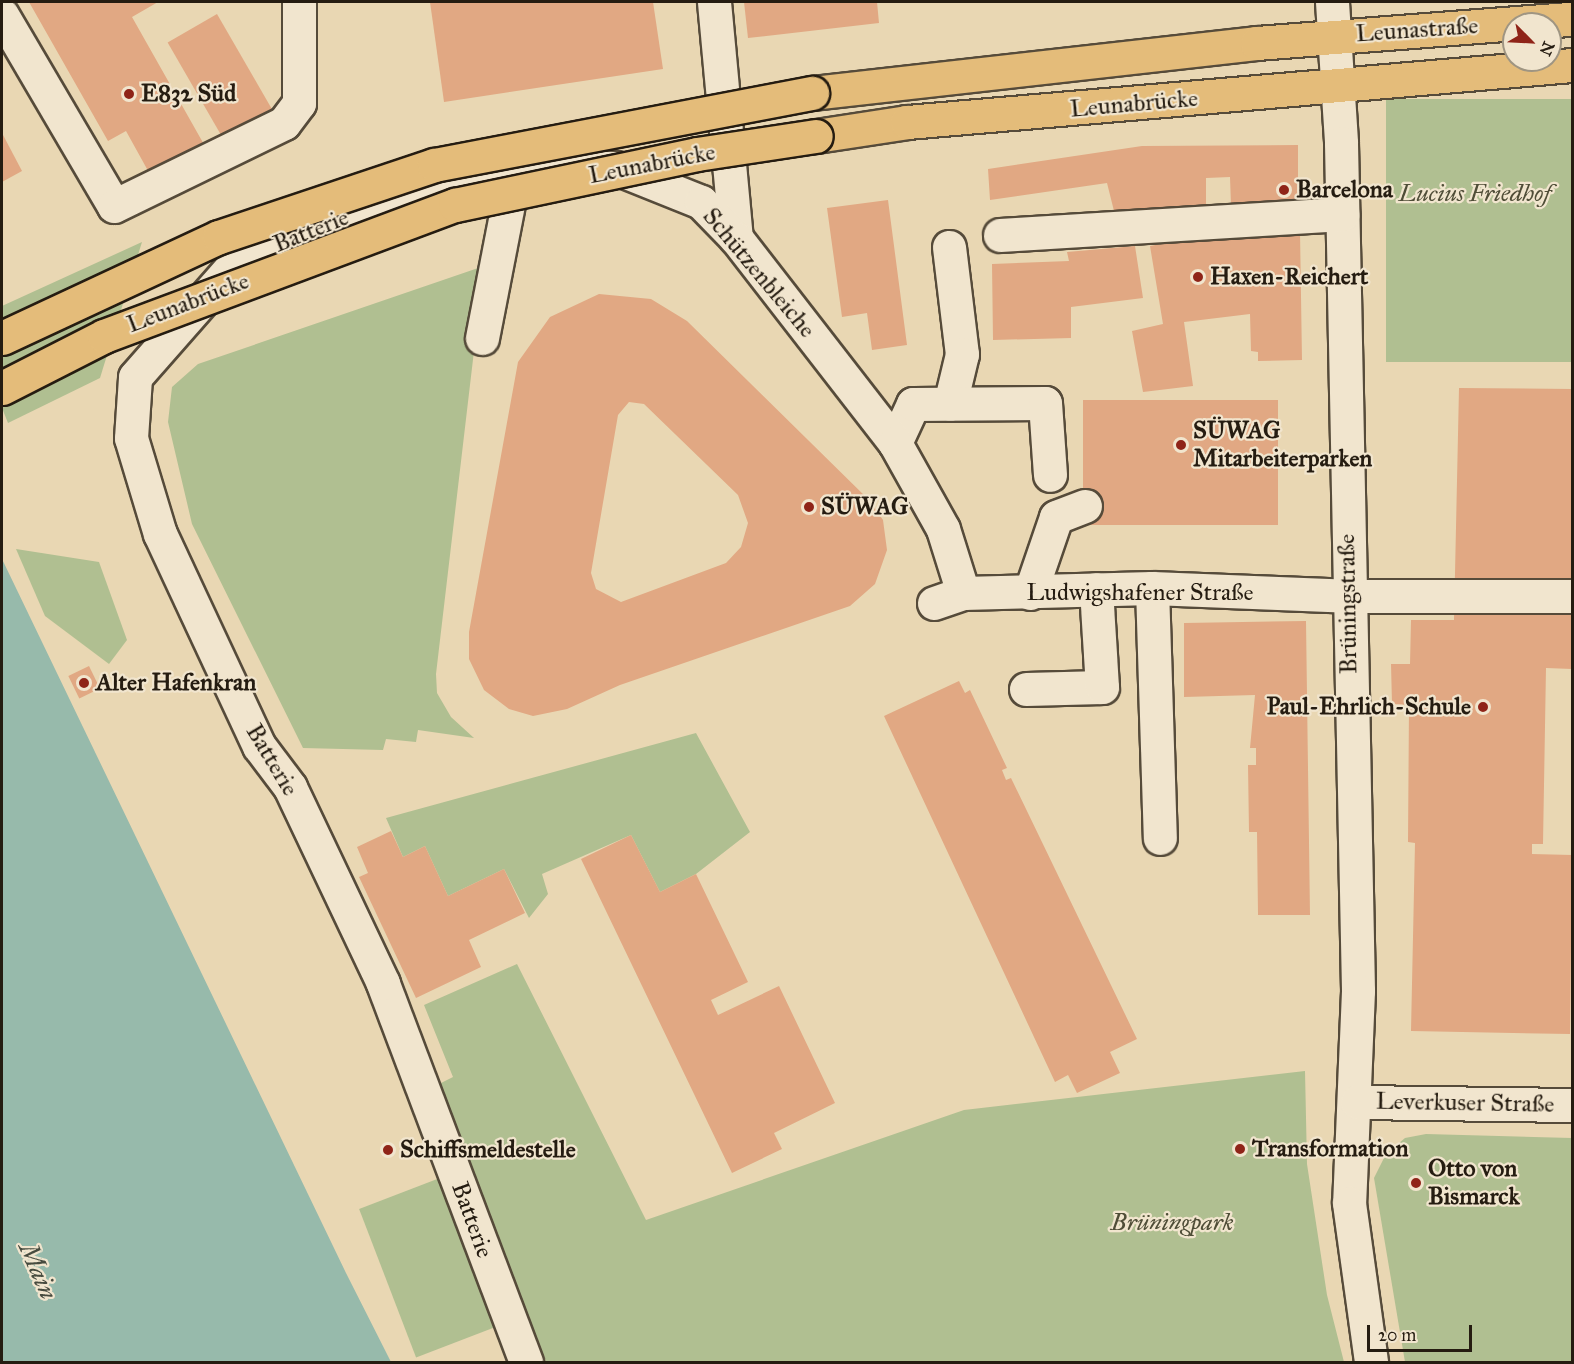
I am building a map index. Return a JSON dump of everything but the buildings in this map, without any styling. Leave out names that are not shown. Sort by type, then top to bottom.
[{"type":"main road","name":"Leunastraße","points":[[1334,37],[1572,19]]},
{"type":"main road","name":"Leunabrücke","points":[[2,338],[219,237],[434,165],[812,93],[1334,37]]},
{"type":"main road","name":"Leunastraße","points":[[1337,87],[1572,65]]},
{"type":"main road","name":"Leunabrücke","points":[[2,388],[104,336],[456,206],[697,154],[907,122],[1337,87]]},
{"type":"street","points":[[2,15],[114,206],[284,123],[299,103],[299,2]]},
{"type":"street","points":[[714,2],[736,238]]},
{"type":"street","name":"Brüningstraße","points":[[1332,2],[1342,214],[1357,1101],[1349,1203],[1371,1362]]},
{"type":"street","points":[[482,338],[515,166]]},
{"type":"street","name":"Schützenbleiche","points":[[385,201],[515,166],[616,168],[701,202],[736,238],[895,443],[943,529],[949,598]]},
{"type":"street","name":"Batterie","points":[[385,201],[235,263],[135,377],[131,438],[160,534],[259,746],[291,787],[383,983],[526,1362]]},
{"type":"street","points":[[1000,235],[1342,214]]},
{"type":"street","points":[[949,247],[962,354],[950,404]]},
{"type":"street","points":[[895,443],[913,404],[1045,403],[1050,475]]},
{"type":"street","points":[[1030,593],[1056,517],[1085,506]]},
{"type":"street","points":[[1152,588],[1160,838]]},
{"type":"street","name":"Ludwigshafener Straße","points":[[949,598],[1152,588],[1347,596],[1572,596]]},
{"type":"street","points":[[1026,689],[1102,687],[1096,589]]},
{"type":"street","name":"Leverkuser Straße","points":[[1357,1101],[1572,1105]]},
{"type":"green space","name":"Lucius Friedhof","points":[[1386,99],[1572,99],[1572,362],[1386,362]]},
{"type":"green space","points":[[142,242],[100,378],[8,423],[2,408],[2,306]]},
{"type":"green space","points":[[484,266],[436,674],[437,693],[451,717],[474,738],[418,730],[416,742],[386,739],[383,750],[303,748],[192,524],[168,422],[172,387],[198,364]]},
{"type":"green space","points":[[16,549],[99,562],[127,640],[109,664],[45,616]]},
{"type":"green space","points":[[696,733],[750,832],[696,874],[660,892],[631,835],[542,874],[548,894],[529,918],[504,869],[448,896],[425,846],[403,857],[386,818]]},
{"type":"green space","name":"Brüningpark","points":[[517,964],[646,1220],[964,1110],[1305,1071],[1307,1164],[1327,1295],[1344,1362],[546,1362],[433,1087],[453,1077],[424,1005]]},
{"type":"green space","points":[[1426,1134],[1572,1138],[1572,1362],[1405,1362],[1374,1178],[1386,1154],[1405,1138]]},
{"type":"green space","points":[[445,1176],[502,1324],[416,1357],[359,1209]]},
{"type":"water","name":"Main","points":[[2,559],[346,1273],[391,1362],[2,1362]]},
{"type":"place","name":"E832 Süd","points":[[129,94]]},
{"type":"place","name":"Barcelona","points":[[1284,190]]},
{"type":"place","name":"Haxen-Reichert","points":[[1198,277]]},
{"type":"place","name":"SÜWAG Mitarbeiterparken","points":[[1181,445]]},
{"type":"place","name":"SÜWAG","points":[[809,507]]},
{"type":"place","name":"Alter Hafenkran","points":[[84,683]]},
{"type":"place","name":"Paul-Ehrlich-Schule","points":[[1483,707]]},
{"type":"place","name":"Transformation","points":[[1240,1149]]},
{"type":"place","name":"Schiffsmeldestelle","points":[[388,1150]]},
{"type":"place","name":"Otto von Bismarck","points":[[1416,1183]]}]
